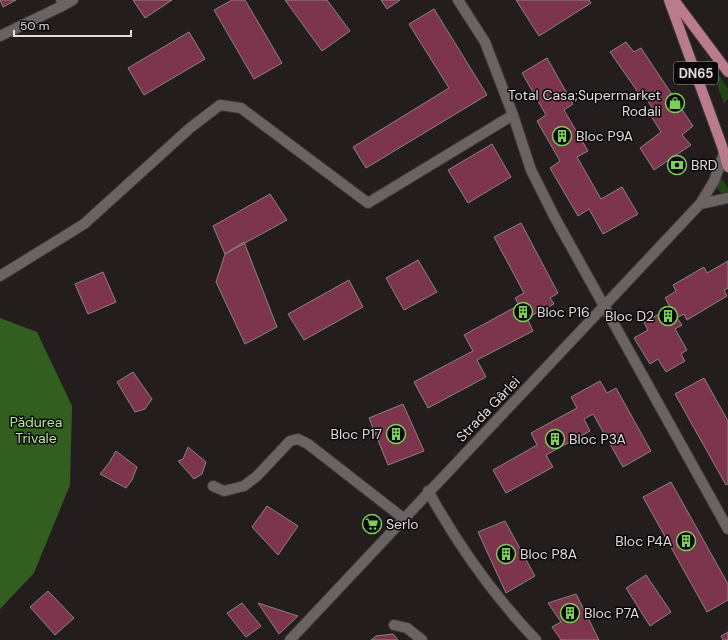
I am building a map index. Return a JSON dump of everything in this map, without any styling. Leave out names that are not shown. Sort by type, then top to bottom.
[{"type":"main road","name":"DN65","points":[[669,0],[728,168]]},
{"type":"main road","name":"DN65","points":[[674,0],[728,72]]},
{"type":"main road","points":[[723,151],[728,134]]},
{"type":"street","points":[[458,0],[485,42],[513,115],[531,170],[554,216],[728,529]]},
{"type":"street","points":[[0,36],[66,2]]},
{"type":"street","points":[[0,276],[84,224],[190,128],[220,105],[241,108],[368,203],[513,115]]},
{"type":"street","name":"Strada Gârlei","points":[[295,638],[428,491],[605,307],[700,204],[714,181],[723,151]]},
{"type":"street","points":[[700,204],[728,198]]},
{"type":"street","points":[[213,486],[224,491],[244,486],[257,476],[290,440],[298,439],[308,444],[403,518]]},
{"type":"street","points":[[428,491],[450,530],[488,584],[536,640]]},
{"type":"street","points":[[394,625],[407,628],[422,640]]},
{"type":"green space","points":[[702,50],[728,89],[728,99],[724,104],[710,65]]},
{"type":"green space","points":[[721,177],[728,188],[728,195],[724,196],[715,186]]},
{"type":"green space","name":"Pădurea Trivale","points":[[0,318],[37,332],[72,406],[70,485],[34,573],[0,609]]},
{"type":"building","points":[[0,0],[16,0],[3,7]]},
{"type":"building","points":[[133,0],[172,0],[145,18]]},
{"type":"building","points":[[232,0],[245,0],[282,63],[254,79],[214,10]]},
{"type":"building","points":[[285,0],[327,0],[350,31],[322,51]]},
{"type":"building","points":[[381,0],[400,0],[387,9]]},
{"type":"building","points":[[516,0],[589,0],[591,3],[539,36]]},
{"type":"building","points":[[434,9],[487,95],[366,168],[353,147],[449,88],[409,24]]},
{"type":"building","points":[[189,32],[205,59],[144,95],[128,68]]},
{"type":"building","points":[[626,42],[634,52],[641,48],[693,126],[682,135],[691,145],[654,170],[640,148],[661,132],[649,113],[654,111],[644,95],[642,98],[610,52]]},
{"type":"building","name":"Bloc P9A","points":[[547,58],[573,104],[564,110],[588,151],[577,157],[601,199],[622,187],[638,214],[603,234],[589,209],[578,216],[550,168],[560,161],[537,121],[546,115],[522,73]]},
{"type":"building","points":[[492,144],[511,177],[468,203],[448,170]]},
{"type":"building","points":[[270,194],[287,220],[225,254],[213,226]]},
{"type":"building","name":"Bloc P16","points":[[521,223],[558,293],[550,298],[554,304],[527,318],[533,331],[477,360],[486,377],[428,408],[414,382],[473,351],[464,335],[519,305],[515,298],[524,293],[494,237]]},
{"type":"building","points":[[244,242],[277,327],[245,344],[216,282],[225,254]]},
{"type":"building","points":[[418,260],[437,292],[404,310],[386,278]]},
{"type":"building","name":"Bloc D2","points":[[728,261],[728,288],[724,290],[727,296],[687,320],[684,314],[677,318],[682,325],[675,329],[687,350],[681,354],[685,361],[666,372],[658,359],[650,364],[634,338],[648,330],[644,323],[670,307],[665,298],[676,291],[673,285],[704,267],[707,273]]},
{"type":"building","points":[[103,272],[116,302],[88,314],[75,284]]},
{"type":"building","points":[[349,280],[363,307],[304,340],[288,314]]},
{"type":"building","points":[[133,372],[152,399],[145,409],[135,412],[117,382]]},
{"type":"building","points":[[704,378],[728,421],[728,484],[726,485],[675,394]]},
{"type":"building","name":"Bloc P3A","points":[[600,381],[607,393],[616,388],[651,451],[623,467],[593,414],[584,419],[590,431],[546,455],[553,467],[506,493],[493,470],[537,445],[531,433],[577,408],[571,397]]},
{"type":"building","name":"Bloc P17","points":[[403,404],[424,451],[388,465],[369,418]]},
{"type":"building","points":[[188,447],[206,462],[202,474],[194,479],[178,461],[183,459]]},
{"type":"building","points":[[116,451],[137,467],[132,480],[126,488],[100,474]]},
{"type":"building","name":"Bloc P4A","points":[[671,482],[728,584],[728,600],[707,612],[643,497]]},
{"type":"building","points":[[267,506],[298,526],[278,555],[252,527]]},
{"type":"building","name":"Bloc P8A","points":[[505,521],[535,576],[506,593],[478,532]]},
{"type":"building","points":[[646,575],[671,612],[650,626],[626,588]]},
{"type":"building","points":[[48,591],[74,618],[55,635],[30,607]]},
{"type":"building","name":"Bloc P7A","points":[[576,594],[599,640],[561,640],[552,627],[561,622],[548,603]]},
{"type":"building","points":[[242,603],[261,626],[246,637],[227,613]]},
{"type":"building","points":[[258,603],[298,616],[279,634]]},
{"type":"building","points":[[728,632],[728,640],[723,640],[721,636]]},
{"type":"building","points":[[393,634],[398,640],[371,640],[376,636]]},
{"type":"place","name":"Total Casa;Supermarket Rodali","points":[[675,103]]},
{"type":"place","name":"Bloc P9A","points":[[562,136]]},
{"type":"place","name":"BRD","points":[[677,165]]},
{"type":"place","name":"Bloc P16","points":[[523,312]]},
{"type":"place","name":"Bloc D2","points":[[668,316]]},
{"type":"place","name":"Bloc P17","points":[[396,434]]},
{"type":"place","name":"Bloc P3A","points":[[555,439]]},
{"type":"place","name":"Serlo","points":[[372,524]]},
{"type":"place","name":"Bloc P4A","points":[[686,541]]},
{"type":"place","name":"Bloc P8A","points":[[506,554]]},
{"type":"place","name":"Bloc P7A","points":[[570,613]]}]
